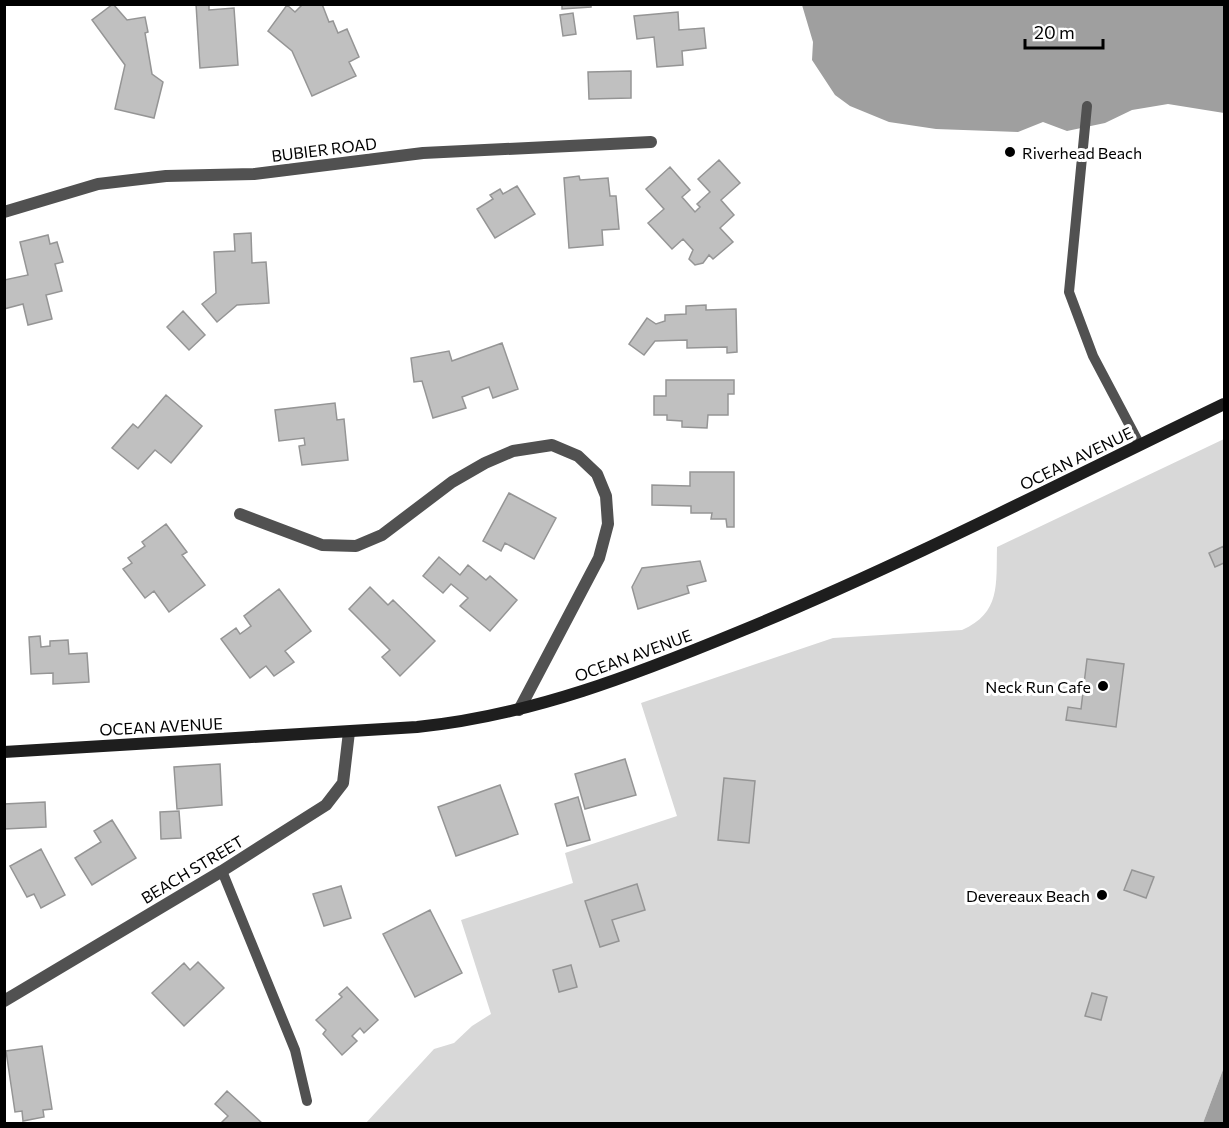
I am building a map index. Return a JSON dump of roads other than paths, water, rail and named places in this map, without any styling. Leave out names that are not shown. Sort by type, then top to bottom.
[{"type":"main road","name":"OCEAN AVENUE","points":[[4,752],[349,732],[453,723],[519,710],[608,683],[779,615],[1224,404]]},
{"type":"street","name":"BUBIER ROAD","points":[[4,212],[98,184],[166,176],[254,174],[423,153],[651,142]]},
{"type":"street","points":[[240,514],[322,545],[356,546],[382,535],[452,482],[485,463],[513,451],[552,445],[578,456],[597,474],[606,496],[609,524],[599,558],[519,710]]},
{"type":"street","name":"BEACH STREET","points":[[4,1000],[317,812],[335,796],[346,774],[349,732]]},
{"type":"lane","points":[[1087,106],[1068,292],[1093,356],[1140,445]]},
{"type":"lane","points":[[222,871],[296,1050],[307,1101]]},
{"type":"place","name":"Riverhead Beach","points":[[1010,152]]},
{"type":"place","name":"Neck Run Cafe","points":[[1103,686]]},
{"type":"place","name":"Devereaux Beach","points":[[1102,895]]}]
